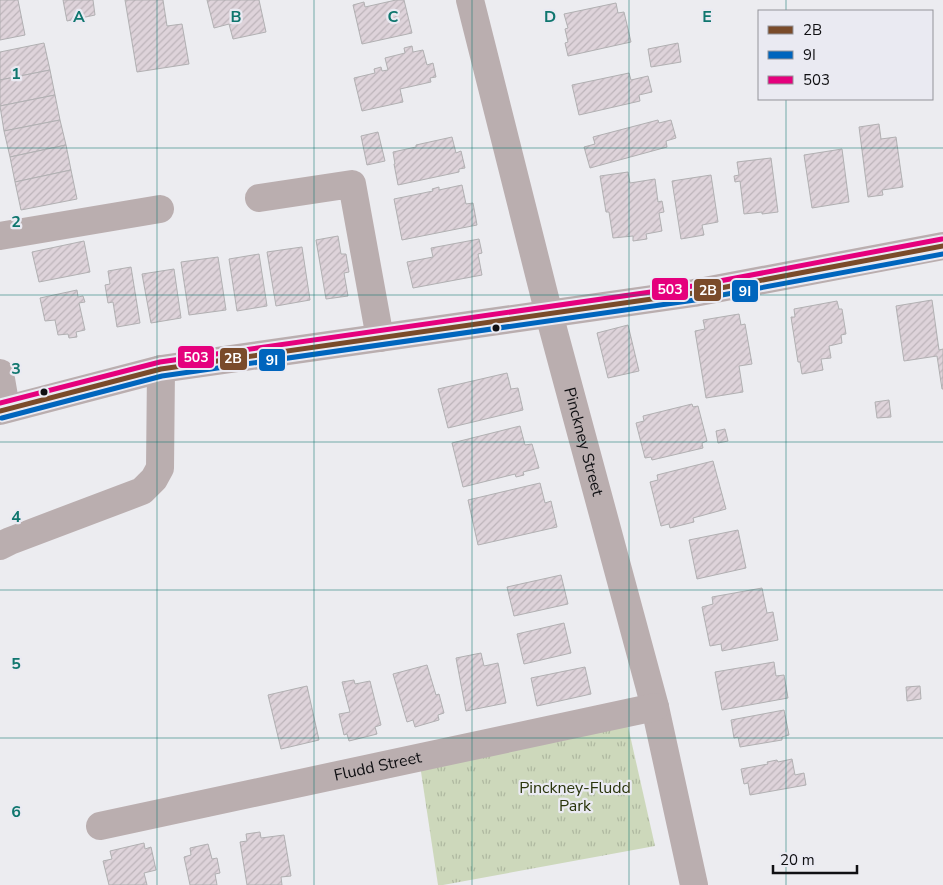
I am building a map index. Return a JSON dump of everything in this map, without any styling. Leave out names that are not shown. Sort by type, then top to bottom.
[{"type":"street","name":"Pinckney Street","points":[[470,0],[549,314],[655,708],[694,885]]},
{"type":"street","points":[[259,198],[352,184],[380,338]]},
{"type":"street","points":[[0,236],[160,209]]},
{"type":"street","points":[[0,374],[3,409],[161,369],[694,293],[943,246]]},
{"type":"street","points":[[0,546],[142,490],[154,479],[160,468],[161,369]]},
{"type":"street","name":"Fludd Street","points":[[100,826],[655,708]]},
{"type":"green space","name":"Pinckney-Fludd Park","points":[[627,722],[655,846],[438,885],[420,765]]},
{"type":"building","points":[[0,0],[18,0],[25,35],[0,40]]},
{"type":"building","points":[[63,0],[93,0],[95,15],[67,21]]},
{"type":"building","points":[[125,0],[163,0],[167,26],[182,24],[189,64],[137,72]]},
{"type":"building","points":[[207,0],[259,0],[266,32],[233,39],[229,24],[214,28]]},
{"type":"building","points":[[404,0],[412,33],[362,44],[353,5],[364,2],[365,7]]},
{"type":"building","points":[[616,3],[618,13],[624,12],[631,42],[568,56],[565,43],[568,42],[565,29],[568,28],[564,14]]},
{"type":"building","points":[[44,43],[50,70],[0,80],[0,52]]},
{"type":"building","points":[[678,43],[681,62],[651,67],[648,49]]},
{"type":"building","points":[[412,46],[413,52],[423,50],[427,65],[433,63],[436,77],[430,78],[431,82],[400,89],[403,102],[362,111],[354,78],[375,73],[374,69],[381,67],[382,71],[388,70],[385,58],[405,53],[404,48]]},
{"type":"building","points":[[50,70],[55,95],[0,106],[0,80]]},
{"type":"building","points":[[629,73],[631,80],[648,76],[652,92],[639,95],[640,101],[579,115],[572,85]]},
{"type":"building","points":[[55,95],[60,120],[4,131],[0,106]]},
{"type":"building","points":[[60,120],[66,145],[10,157],[4,131]]},
{"type":"building","points":[[658,120],[659,123],[671,120],[676,138],[666,141],[667,147],[590,168],[584,147],[595,144],[593,137]]},
{"type":"building","points":[[879,124],[881,139],[896,137],[903,187],[882,190],[883,195],[868,197],[859,127]]},
{"type":"building","points":[[378,132],[385,161],[367,165],[361,136]]},
{"type":"building","points":[[452,137],[456,153],[461,151],[465,168],[459,169],[459,172],[398,185],[393,152]]},
{"type":"building","points":[[66,145],[71,170],[15,182],[10,157]]},
{"type":"building","points":[[842,149],[849,202],[812,208],[804,155]]},
{"type":"building","points":[[771,158],[778,212],[744,214],[740,181],[735,182],[734,176],[739,175],[737,162]]},
{"type":"building","points":[[71,170],[77,199],[21,210],[15,182]]},
{"type":"building","points":[[628,172],[630,183],[655,179],[658,202],[662,201],[664,212],[659,213],[662,231],[646,234],[647,239],[633,241],[633,236],[613,238],[609,212],[606,212],[600,176]]},
{"type":"building","points":[[711,175],[718,222],[702,225],[704,235],[681,239],[672,181]]},
{"type":"building","points":[[462,185],[466,204],[473,203],[477,225],[402,240],[394,199],[433,191],[432,189],[439,187],[439,190]]},
{"type":"building","points":[[338,236],[341,254],[346,254],[349,272],[344,273],[348,296],[326,299],[316,240]]},
{"type":"building","points":[[479,239],[482,253],[478,254],[482,275],[413,288],[407,262],[433,257],[431,248]]},
{"type":"building","points":[[84,241],[90,272],[39,282],[32,252]]},
{"type":"building","points":[[302,247],[310,300],[276,306],[267,252]]},
{"type":"building","points":[[259,254],[267,306],[237,311],[229,259]]},
{"type":"building","points":[[218,257],[226,310],[189,315],[181,262]]},
{"type":"building","points":[[131,267],[140,323],[117,327],[113,302],[108,303],[105,285],[110,284],[108,271]]},
{"type":"building","points":[[174,269],[181,318],[151,323],[142,274]]},
{"type":"building","points":[[77,290],[78,297],[83,296],[85,302],[79,303],[85,330],[76,332],[77,337],[69,338],[68,334],[58,335],[55,320],[45,321],[40,298]]},
{"type":"building","points":[[932,300],[939,350],[943,349],[943,389],[937,356],[904,361],[896,306]]},
{"type":"building","points":[[837,301],[839,309],[842,309],[846,334],[841,335],[842,343],[829,346],[831,358],[821,359],[823,370],[802,374],[800,362],[798,362],[791,317],[795,317],[794,309]]},
{"type":"building","points":[[739,314],[741,325],[745,324],[752,364],[739,366],[743,392],[706,398],[695,331],[705,329],[703,320]]},
{"type":"building","points":[[628,325],[639,371],[608,378],[597,333]]},
{"type":"building","points":[[507,373],[511,389],[518,388],[523,410],[448,428],[438,389]]},
{"type":"building","points":[[889,400],[891,417],[877,418],[875,402]]},
{"type":"building","points":[[692,404],[693,407],[698,406],[707,441],[702,443],[703,448],[652,460],[651,457],[645,458],[636,423],[644,421],[643,416]]},
{"type":"building","points":[[520,426],[525,445],[532,444],[539,468],[523,472],[524,475],[516,477],[515,474],[463,487],[452,443]]},
{"type":"building","points":[[725,429],[728,441],[718,443],[716,431]]},
{"type":"building","points":[[713,461],[726,509],[693,518],[694,522],[670,528],[669,524],[661,526],[650,482],[658,480],[657,475]]},
{"type":"building","points":[[540,483],[545,503],[551,501],[557,527],[478,545],[468,500]]},
{"type":"building","points":[[738,530],[746,568],[697,579],[689,540]]},
{"type":"building","points":[[561,575],[568,604],[514,616],[507,587]]},
{"type":"building","points":[[762,588],[767,613],[773,612],[778,640],[722,651],[721,644],[710,646],[702,607],[713,604],[712,597]]},
{"type":"building","points":[[564,623],[571,653],[524,664],[517,634]]},
{"type":"building","points":[[481,653],[484,666],[498,663],[506,703],[466,711],[456,658]]},
{"type":"building","points":[[774,662],[776,676],[784,675],[788,698],[722,710],[715,672]]},
{"type":"building","points":[[427,665],[436,695],[439,694],[444,713],[438,715],[439,720],[415,727],[413,720],[407,722],[393,674]]},
{"type":"building","points":[[585,667],[591,694],[537,706],[531,678]]},
{"type":"building","points":[[354,680],[355,684],[370,681],[381,725],[375,727],[377,734],[349,741],[347,734],[344,735],[339,714],[350,712],[342,682]]},
{"type":"building","points":[[307,686],[319,740],[281,749],[268,695]]},
{"type":"building","points":[[920,686],[921,699],[907,701],[906,687]]},
{"type":"building","points":[[784,710],[789,735],[782,737],[782,740],[740,747],[738,737],[734,738],[731,720]]},
{"type":"building","points":[[792,759],[795,775],[804,773],[806,785],[750,795],[748,783],[744,784],[741,769],[768,764],[767,762],[777,760],[778,762]]},
{"type":"building","points":[[260,832],[261,838],[284,835],[291,876],[281,877],[282,885],[247,885],[240,842],[247,841],[246,834]]},
{"type":"building","points":[[144,843],[145,849],[151,847],[156,870],[144,873],[147,885],[109,885],[103,861],[112,859],[110,851]]},
{"type":"building","points":[[208,844],[212,859],[217,858],[220,873],[215,874],[217,885],[190,885],[184,857],[191,855],[190,848]]},
{"type":"transit line","name":"503","points":[[0,403],[160,362],[693,286],[942,239]]},
{"type":"transit line","name":"2B","points":[[0,411],[161,369],[694,293],[943,246]]},
{"type":"transit line","name":"9I","points":[[2,418],[162,376],[695,300],[943,254]]}]
